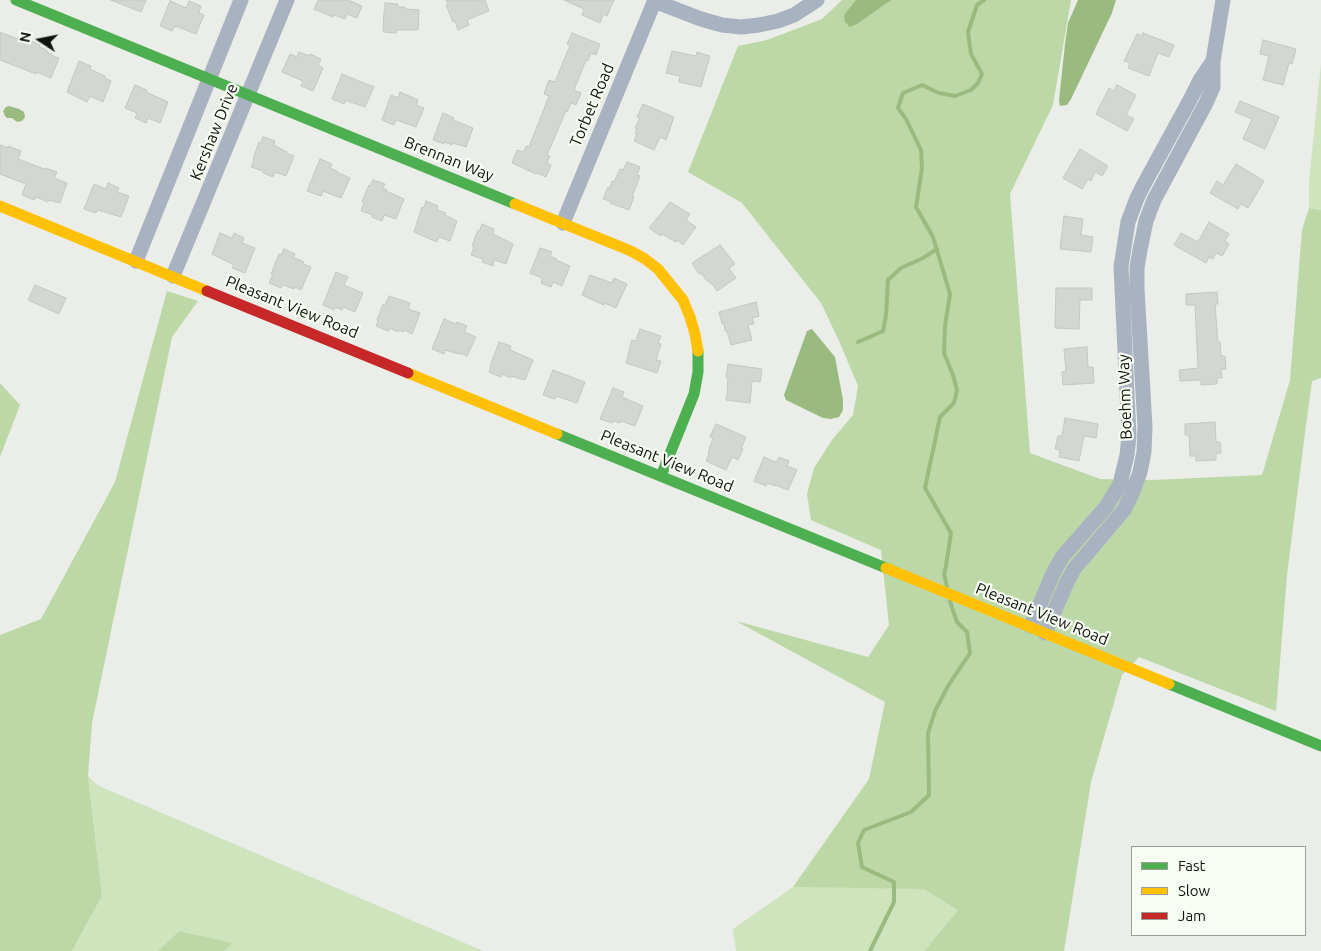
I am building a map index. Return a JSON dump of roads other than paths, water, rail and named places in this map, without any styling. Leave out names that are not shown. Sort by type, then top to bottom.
[{"type":"street","name":"Brennan Way","points":[[16,0],[563,223],[631,251],[645,259],[658,269],[682,300],[690,317],[698,353],[698,372],[694,394],[661,476]]},
{"type":"street","name":"Kershaw Drive","points":[[136,261],[241,0]]},
{"type":"street","name":"Kershaw Drive","points":[[173,276],[287,0]]},
{"type":"street","points":[[654,0],[701,20],[741,27],[759,26],[778,21],[794,15],[817,0]]},
{"type":"street","name":"Torbet Road","points":[[563,223],[654,0]]},
{"type":"street","name":"Boehm Way","points":[[1045,633],[1074,570],[1121,514],[1140,472],[1144,452],[1145,427],[1137,289],[1140,250],[1146,221],[1154,200],[1213,87],[1214,61],[1223,0]]},
{"type":"street","name":"Boehm Way","points":[[1030,626],[1054,571],[1063,556],[1108,505],[1120,484],[1128,455],[1129,436],[1121,267],[1128,222],[1149,174],[1200,80],[1214,61]]},
{"type":"street","points":[[1149,174],[1165,179]]},
{"type":"street","name":"Pleasant View Road","points":[[0,206],[1321,746]]},
{"type":"street","points":[[1122,278],[1137,274]]},
{"type":"street","points":[[1108,505],[1121,514]]},
{"type":"waterway","points":[[947,587],[944,574],[951,533],[925,488],[940,417],[954,403],[957,390],[944,353],[945,326],[950,294],[933,237],[916,207],[922,168],[921,150],[906,119],[898,108],[903,93],[922,85],[939,93],[955,96],[971,90],[978,83],[982,74],[971,54],[968,32],[977,5],[984,0]]},
{"type":"waterway","points":[[858,342],[883,331],[888,280],[901,268],[937,249]]},
{"type":"waterway","points":[[870,951],[894,902],[894,882],[862,867],[858,843],[864,830],[911,812],[929,795],[928,733],[935,711],[948,686],[970,653],[967,632],[957,622],[950,601]]}]
